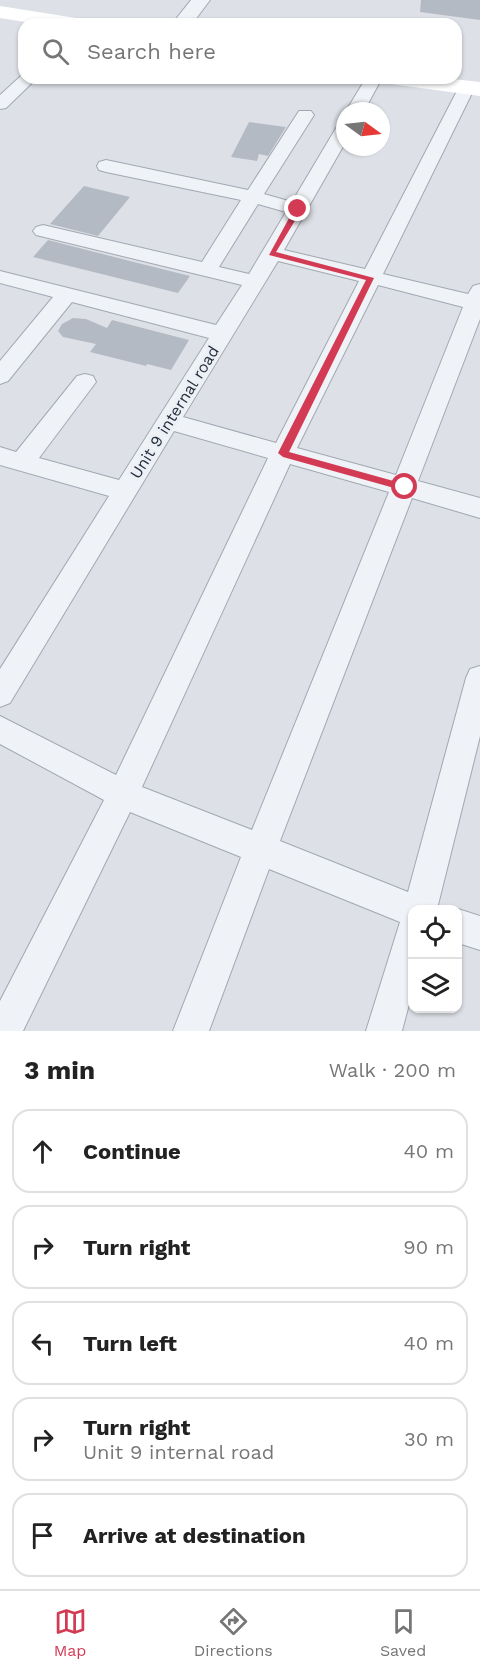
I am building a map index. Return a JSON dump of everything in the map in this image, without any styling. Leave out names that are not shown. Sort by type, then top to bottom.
[{"type":"main road","points":[[0,12],[38,18]]},
{"type":"main road","points":[[0,19],[18,22]]},
{"type":"main road","points":[[455,84],[476,86]]},
{"type":"street","points":[[187,18],[201,0]]},
{"type":"street","points":[[0,104],[22,84]]},
{"type":"street","points":[[360,102],[371,84]]},
{"type":"street","points":[[4,1031],[123,794],[283,453],[370,278],[476,86]]},
{"type":"street","points":[[207,270],[305,115]]},
{"type":"street","name":"Unit 9 internal road","points":[[0,694],[272,253],[336,144]]},
{"type":"street","points":[[105,166],[254,197],[298,209]]},
{"type":"street","points":[[43,231],[253,282]]},
{"type":"street","points":[[191,1031],[260,848],[478,299],[370,278],[272,253]]},
{"type":"street","points":[[0,277],[222,334]]},
{"type":"street","points":[[0,376],[66,295]]},
{"type":"street","points":[[85,382],[10,459],[125,491]]},
{"type":"street","points":[[167,421],[480,508]]},
{"type":"street","points":[[421,905],[480,678]]},
{"type":"street","points":[[0,729],[123,794],[408,908]]},
{"type":"street","points":[[462,927],[480,933]]},
{"type":"street","points":[[384,1031],[408,948]]},
{"type":"building","points":[[421,0],[480,0],[480,20],[420,12]]},
{"type":"building","points":[[249,122],[286,127],[268,156],[259,154],[257,161],[231,157]]},
{"type":"building","points":[[84,186],[130,197],[98,236],[50,224]]},
{"type":"building","points":[[48,240],[190,276],[178,293],[33,257]]},
{"type":"building","points":[[73,318],[86,319],[107,328],[112,320],[189,340],[171,370],[147,364],[146,366],[90,352],[96,344],[63,337],[58,331],[62,324]]},
{"type":"route","points":[[298,209],[272,253],[370,278],[283,453],[405,487]]}]
